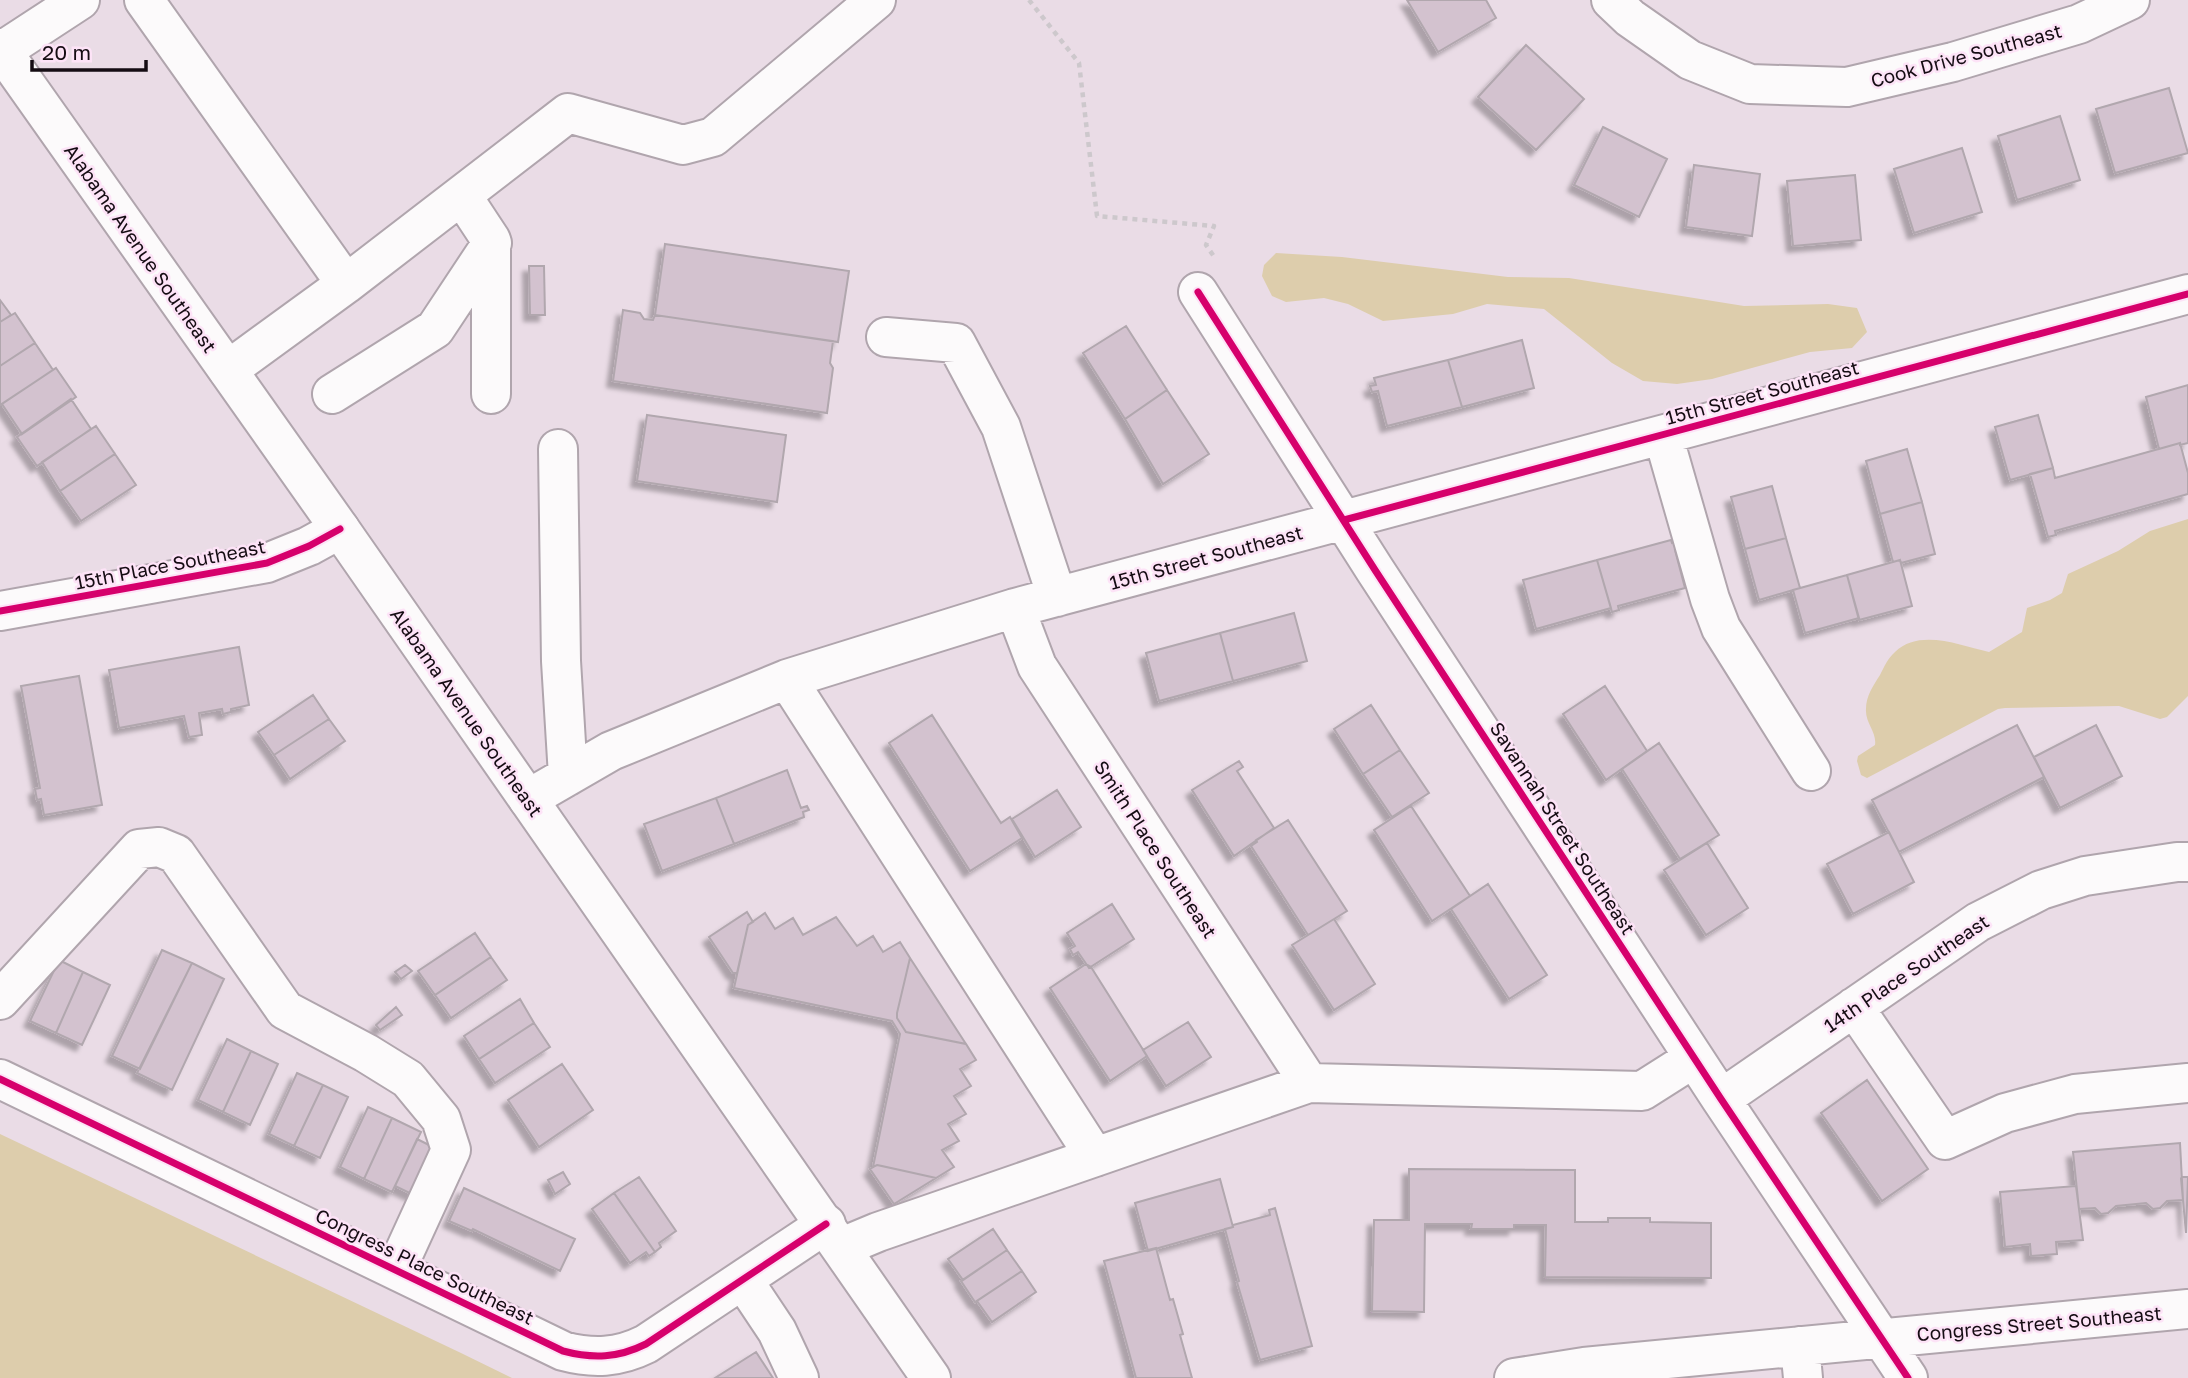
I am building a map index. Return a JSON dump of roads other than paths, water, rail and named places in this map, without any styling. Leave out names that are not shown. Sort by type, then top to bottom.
[{"type":"street","points":[[1,49],[80,0]]},
{"type":"street","points":[[145,0],[346,284]]},
{"type":"street","points":[[228,370],[346,284],[568,113],[683,145],[713,138],[877,0]]},
{"type":"street","name":"Cook Drive Southeast","points":[[1611,0],[1630,18],[1690,60],[1750,84],[1847,87],[1953,62],[2079,24],[2130,0]]},
{"type":"street","name":"Alabama Avenue Southeast","points":[[1,49],[340,528],[932,1378]]},
{"type":"street","points":[[462,196],[492,243],[491,394]]},
{"type":"street","points":[[332,394],[435,329],[492,243]]},
{"type":"street","name":"Savannah Street Southeast","points":[[1208,277],[1344,520],[1694,1058],[1908,1378]]},
{"type":"street","name":"15th Street Southeast","points":[[528,799],[611,751],[787,680],[1015,608],[2188,294]]},
{"type":"street","points":[[886,337],[956,343],[1001,427],[1057,597]]},
{"type":"street","points":[[1663,435],[1710,599],[1721,628],[1811,771]]},
{"type":"street","points":[[558,449],[561,661],[568,776]]},
{"type":"street","name":"15th Place Southeast","points":[[0,611],[267,563],[309,547],[340,528]]},
{"type":"street","name":"Smith Place Southeast","points":[[1015,608],[1037,666],[1309,1083]]},
{"type":"street","points":[[787,680],[1095,1157]]},
{"type":"street","points":[[0,1000],[139,849],[159,847],[176,854],[285,1010],[366,1053],[408,1079],[441,1119],[451,1150],[397,1270]]},
{"type":"street","name":"14th Place Southeast","points":[[1721,1099],[1978,922],[2040,890],[2085,876],[2188,862]]},
{"type":"street","points":[[1854,1007],[1945,1140],[2005,1113],[2075,1094],[2188,1083]]},
{"type":"street","points":[[1309,1083],[1642,1091],[1694,1058]]},
{"type":"street","name":"Congress Place Southeast","points":[[0,1079],[563,1350],[585,1367],[631,1352],[743,1279],[834,1236],[878,1232],[1309,1083]]},
{"type":"street","points":[[743,1279],[777,1331],[799,1378]]},
{"type":"street","name":"Congress Street Southeast","points":[[1514,1378],[1584,1367],[1802,1362],[1881,1338],[2188,1309]]}]
